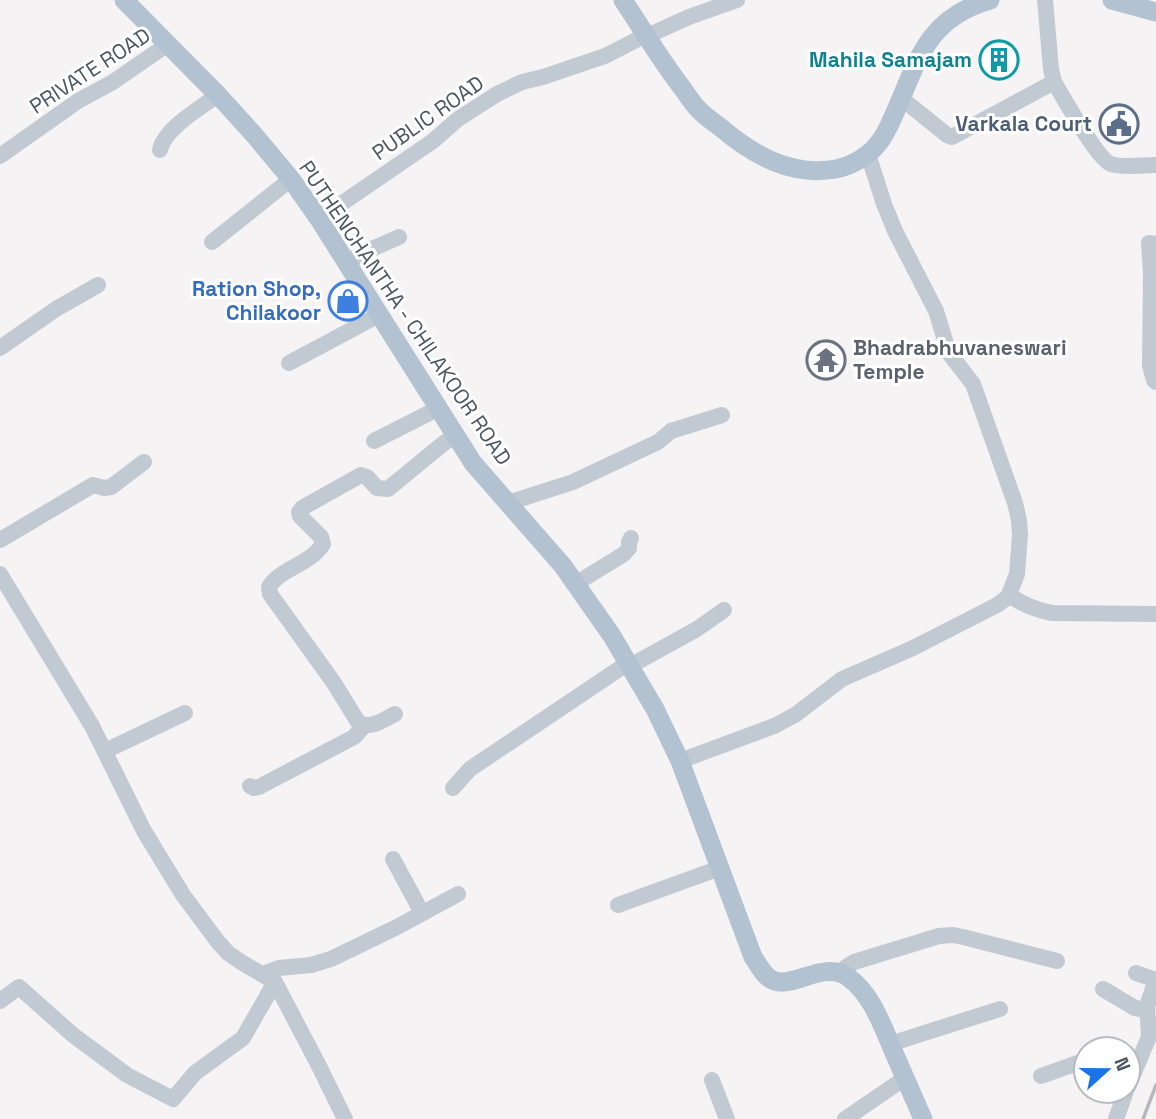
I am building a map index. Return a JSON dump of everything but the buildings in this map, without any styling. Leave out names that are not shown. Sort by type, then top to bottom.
[{"type":"main road","name":"PUTHENCHANTHA - CHILAKOOR ROAD","points":[[124,0],[218,95],[291,179],[473,463],[563,566],[629,664],[680,761],[753,957],[765,974],[775,981],[784,981],[823,972],[841,973]]},
{"type":"main road","points":[[623,0],[671,74],[699,110],[753,151],[776,163],[807,171],[843,167],[869,154],[886,133],[922,50],[930,38],[949,20],[988,0]]},
{"type":"main road","points":[[1112,0],[1156,12]]},
{"type":"main road","points":[[841,973],[850,978],[871,1002],[923,1119]]},
{"type":"street","name":"PUBLIC ROAD","points":[[319,219],[433,141],[458,118],[497,94],[522,82],[605,56],[689,17],[737,0]]},
{"type":"street","points":[[1045,0],[1054,82],[1097,150],[1105,161],[1113,165],[1156,165]]},
{"type":"street","name":"PRIVATE ROAD","points":[[0,156],[78,101],[113,82],[168,44]]},
{"type":"street","points":[[901,98],[952,137],[1054,82]]},
{"type":"street","points":[[160,150],[169,131],[218,95]]},
{"type":"street","points":[[680,761],[774,726],[842,680],[914,648],[997,605],[1009,595],[1017,574],[1019,520],[1015,503],[973,384],[949,353],[936,311],[884,204],[869,154]]},
{"type":"street","points":[[212,242],[291,179]]},
{"type":"street","points":[[346,263],[399,237]]},
{"type":"street","points":[[1156,244],[1149,243],[1150,366],[1156,382]]},
{"type":"street","points":[[0,348],[56,309],[98,285]]},
{"type":"street","points":[[289,363],[379,315]]},
{"type":"street","points":[[374,441],[439,408]]},
{"type":"street","points":[[508,503],[573,482],[658,442],[671,431],[722,415]]},
{"type":"street","points":[[395,714],[370,726],[364,726],[356,720],[334,683],[270,594],[269,587],[276,578],[313,555],[323,544],[322,538],[300,516],[300,509],[361,475],[367,477],[377,488],[388,489],[456,435]]},
{"type":"street","points":[[0,540],[93,485],[104,488],[111,486],[144,462]]},
{"type":"street","points":[[575,583],[623,555],[629,549],[631,538]]},
{"type":"street","points":[[0,574],[92,726],[144,831],[183,895],[218,942],[241,962],[269,978],[319,1066],[345,1119]]},
{"type":"street","points":[[1009,595],[1039,611],[1052,613],[1156,614]]},
{"type":"street","points":[[453,788],[470,769],[629,664],[697,629],[724,610]]},
{"type":"street","points":[[105,751],[185,713]]},
{"type":"street","points":[[250,786],[259,787],[354,737],[364,726]]},
{"type":"street","points":[[393,859],[422,913]]},
{"type":"street","points":[[618,905],[720,868]]},
{"type":"street","points":[[0,1002],[19,987],[74,1035],[127,1075],[173,1099],[195,1073],[243,1038],[269,978],[279,968],[311,965],[331,959],[458,894]]},
{"type":"street","points":[[841,973],[853,962],[939,936],[954,935],[1057,961]]},
{"type":"street","points":[[1136,972],[1155,984],[1151,1022],[1142,1043]]},
{"type":"street","points":[[1102,989],[1151,1022]]},
{"type":"street","points":[[890,1044],[1000,1009]]},
{"type":"street","points":[[1041,1076],[1072,1065]]},
{"type":"street","points":[[845,1119],[905,1078]]},
{"type":"street","points":[[712,1080],[727,1119]]},
{"type":"railway","points":[[1143,1119],[1156,1085]]},
{"type":"place","name":"Mahila Samajam","points":[[999,60]]},
{"type":"place","name":"Varkala Court","points":[[1119,124]]},
{"type":"place","name":"Ration Shop, Chilakoor","points":[[348,301]]},
{"type":"place","name":"Bhadrabhuvaneswari Temple","points":[[826,360]]}]
